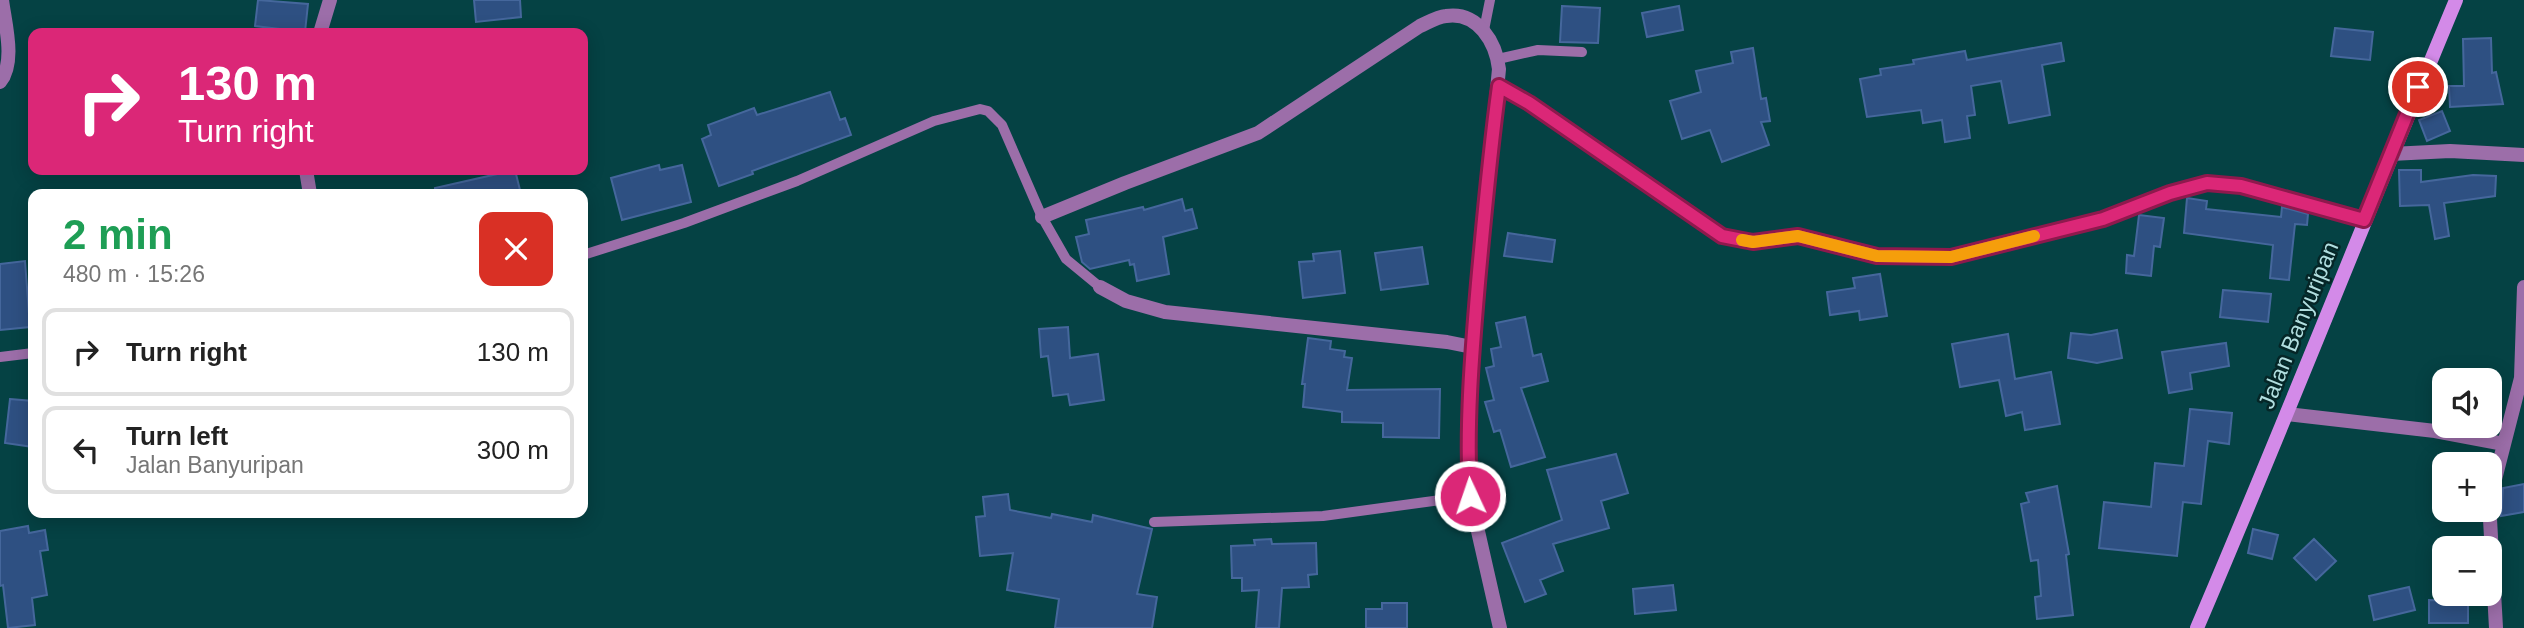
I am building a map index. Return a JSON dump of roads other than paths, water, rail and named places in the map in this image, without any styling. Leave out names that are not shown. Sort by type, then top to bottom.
[{"type":"street","points":[[0,82],[8,69],[2,0]]},
{"type":"street","points":[[322,28],[330,0]]},
{"type":"street","name":"Jalan Banyuripan","points":[[2197,628],[2456,0]]},
{"type":"street","points":[[1042,217],[1258,133],[1420,26],[1441,16],[1459,16],[1484,30],[1492,41],[1498,59],[1499,86],[1490,150],[1472,347],[1468,461],[1470,496],[1500,628]]},
{"type":"street","points":[[1499,86],[1529,103],[1722,236],[1753,242],[1798,236],[1877,256],[1951,257],[2103,219],[2170,193],[2207,183],[2241,186],[2364,220]]},
{"type":"street","points":[[2392,154],[2450,151],[2524,155]]},
{"type":"street","points":[[2496,628],[2490,519],[2492,491],[2521,378],[2524,286]]},
{"type":"street","points":[[1100,287],[1126,301],[1165,312],[1447,342],[1472,347]]},
{"type":"street","points":[[2287,414],[2435,431],[2504,444]]},
{"type":"lane","points":[[1484,30],[1490,0]]},
{"type":"lane","points":[[1498,59],[1538,50],[1582,52]]},
{"type":"lane","points":[[588,253],[709,214],[797,181],[934,121],[980,109],[988,111],[1002,125],[1042,217],[1066,259],[1100,287]]},
{"type":"lane","points":[[0,357],[28,354]]},
{"type":"lane","points":[[1154,522],[1323,516],[1470,496]]}]
